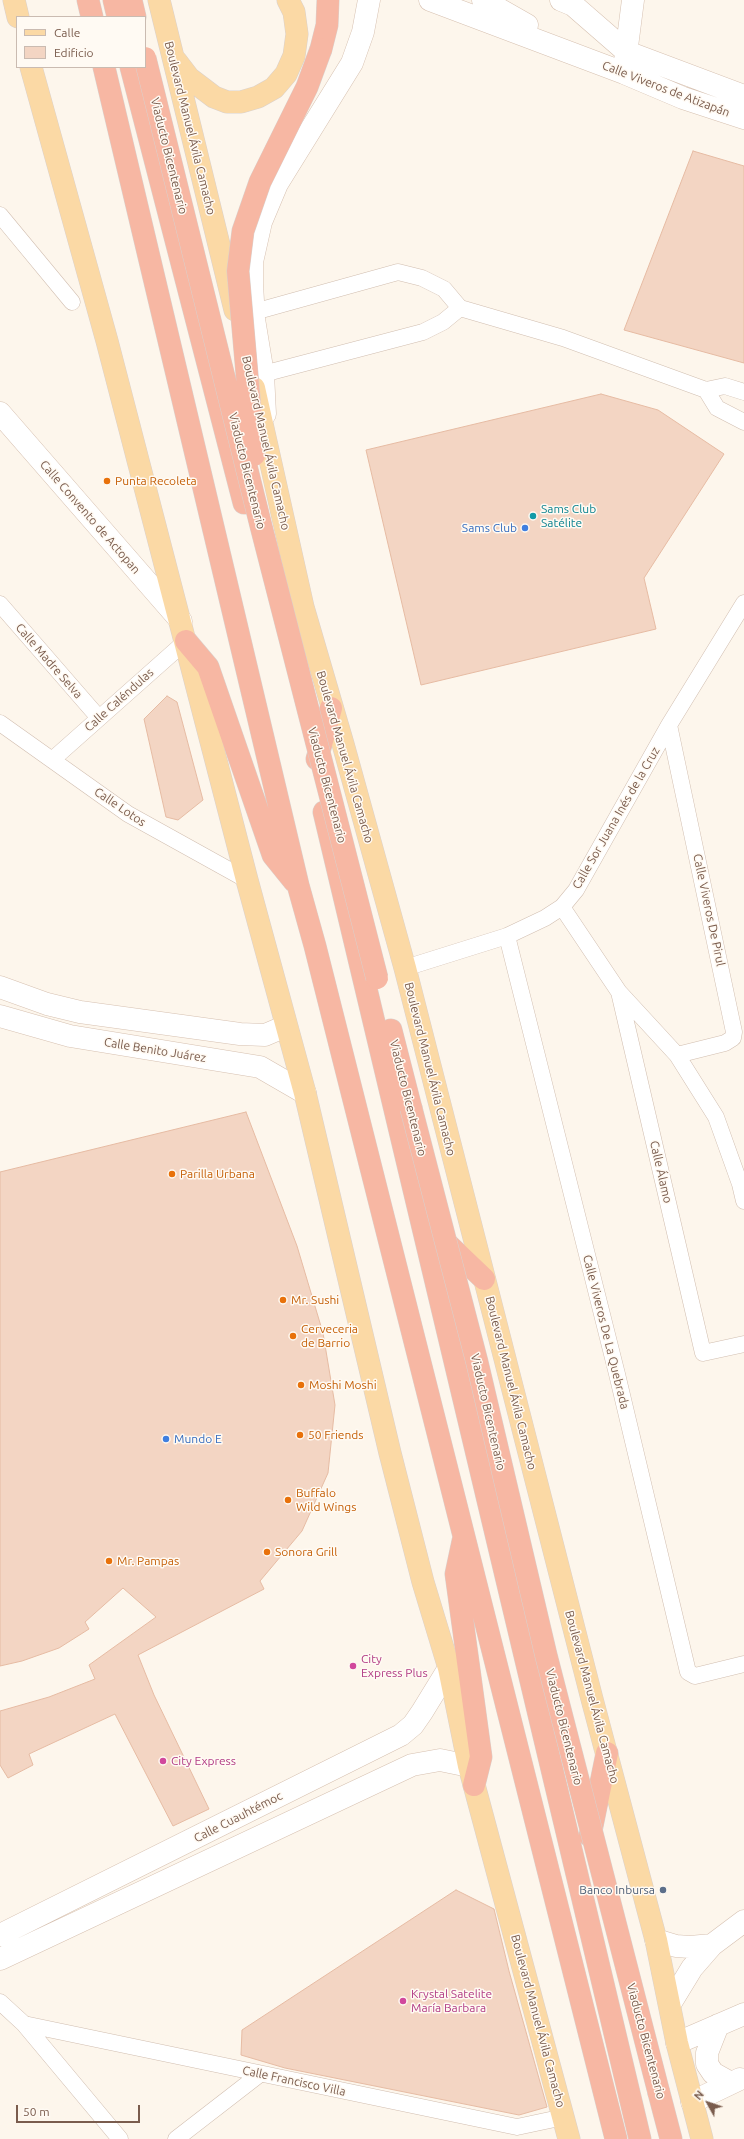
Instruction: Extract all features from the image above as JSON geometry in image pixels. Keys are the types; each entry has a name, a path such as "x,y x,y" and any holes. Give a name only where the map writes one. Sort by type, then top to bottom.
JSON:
{"highway":[{"path":"88,0 92,16"},
{"path":"114,0 118,16"},
{"path":"131,0 135,16"},
{"path":"260,526 238,271 244,231 250,207 260,182 307,87 321,49 327,25 328,0"},
{"name":"Viaducto Bicentenario","path":"146,62 260,526 476,1362 548,1663 671,2139"},
{"path":"104,68 298,885 319,962 616,2139"},
{"path":"131,68 314,772 640,2139"},
{"path":"183,631 208,667 273,855 298,885"},
{"path":"314,772 331,708"},
{"path":"420,1219 484,1280"},
{"path":"464,1538 456,1574 481,1757 472,1775"},
{"path":"580,1888 606,1753"}],"main road":[{"name":"Boulevard Manuel Ávila Camacho","path":"159,0 266,435 303,607 331,708 343,744 405,968 606,1753 656,1940 677,2043 702,2139"},
{"path":"172,56 189,78 214,97 227,102 241,102 258,97 274,88 286,74 294,56 297,34 294,12 288,0"},
{"name":"Boulevard Manuel Ávila Camacho","path":"31,68 107,341 247,880 305,1093 390,1453 423,1582 449,1668 472,1775 569,2139"}],"street":[{"path":"266,435 263,374 254,312 252,262 261,222 277,184 352,62 363,32 369,0"},
{"name":"Calle Viveros de Atizapán","path":"430,0 588,60 625,62 744,96"},
{"name":"Calle Viveros de Atizapán","path":"483,0 588,60"},
{"path":"625,62 633,0"},
{"name":"Calle Viveros de Atizapán","path":"575,2 625,62 683,98 744,118"},
{"path":"0,215 72,302"},
{"path":"254,312 398,272 422,278 444,289 460,308 563,338 706,390 725,386 744,392"},
{"path":"263,374 423,332 443,322 460,308"},
{"path":"706,390 718,408 744,422"},
{"name":"Calle Convento de Actopan","path":"0,413 183,631"},
{"name":"Calle Madre Selva","path":"0,604 99,718"},
{"path":"742,607 744,626"},
{"name":"Calle Sor Juana Inés de la Cruz","path":"405,968 507,936 545,918 562,907 576,890 669,725 742,607"},
{"name":"Calle Caléndulas","path":"52,760 99,718 183,631"},
{"name":"Calle Lotos","path":"0,722 128,814 247,880"},
{"name":"Calle Viveros De Pirul","path":"669,725 734,1032 733,1038 725,1043 677,1055"},
{"path":"562,907 619,992 677,1055 716,1117 740,1184 744,1201"},
{"name":"Calle Viveros De La Quebrada","path":"507,936 617,1374 688,1672 695,1676 744,1664"},
{"path":"0,987 47,1004 80,1012 240,1034 265,1035 286,1026"},
{"name":"Calle Álamo","path":"619,992 703,1352 744,1344"},
{"path":"70,1036 80,1012"},
{"name":"Calle Benito Juárez","path":"0,1016 70,1036 260,1066 305,1093"},
{"name":"Calle Cuauhtémoc","path":"0,1936 401,1735 413,1725 449,1668"},
{"path":"0,1959 412,1765 440,1760 472,1775"},
{"path":"127,1872 137,1894"},
{"path":"670,2004 684,1978 712,1945 744,1921"},
{"path":"656,1940 676,1946 690,1947 712,1945"},
{"path":"0,2002 24,2024 120,2139"},
{"path":"677,2043 744,2014"},
{"name":"Calle Francisco Villa","path":"24,2024 260,2074 516,2133 564,2117"},
{"path":"718,2025 707,2053 707,2064 713,2073 738,2080"},
{"path":"176,2139 260,2074"},
{"path":"692,2102 738,2080"}],"building":[{"path":"693,151 744,166 744,363 624,330"},
{"name":"Sams Club Satélite","path":"601,394 658,410 724,454 644,578 656,629 421,685 366,450"},
{"path":"167,696 177,702 203,800 178,820 166,817 144,719"},
{"name":"Mundo E","path":"246,1112 297,1246 323,1333 335,1405 328,1473 302,1531 260,1581 264,1589 138,1655 154,1695 209,1809 173,1826 115,1714 29,1754 33,1765 8,1778 0,1765 0,1711 49,1697 95,1679 89,1665 156,1617 123,1588 85,1622 89,1629 59,1648 22,1661 0,1666 0,1172"},
{"name":"Krystal Satelite María Barbara","path":"456,1890 494,1909 509,1971 547,2107 519,2115 285,2068 241,2055 242,2030"}],"place":[{"name":"Punta Recoleta","path":"107,481"},
{"name":"Sams Club Satélite","path":"533,516"},
{"name":"Sams Club","path":"525,528"},
{"name":"Parilla Urbana","path":"172,1174"},
{"name":"Mr. Sushi","path":"283,1300"},
{"name":"Cerveceria de Barrio","path":"293,1336"},
{"name":"Moshi Moshi","path":"301,1385"},
{"name":"50 Friends","path":"300,1435"},
{"name":"Mundo E","path":"166,1439"},
{"name":"Buffalo Wild Wings","path":"288,1500"},
{"name":"Sonora Grill","path":"267,1552"},
{"name":"Mr. Pampas","path":"109,1561"},
{"name":"City Express Plus","path":"353,1666"},
{"name":"City Express","path":"163,1761"},
{"name":"Banco Inbursa","path":"663,1890"},
{"name":"Krystal Satelite María Barbara","path":"403,2001"}]}
